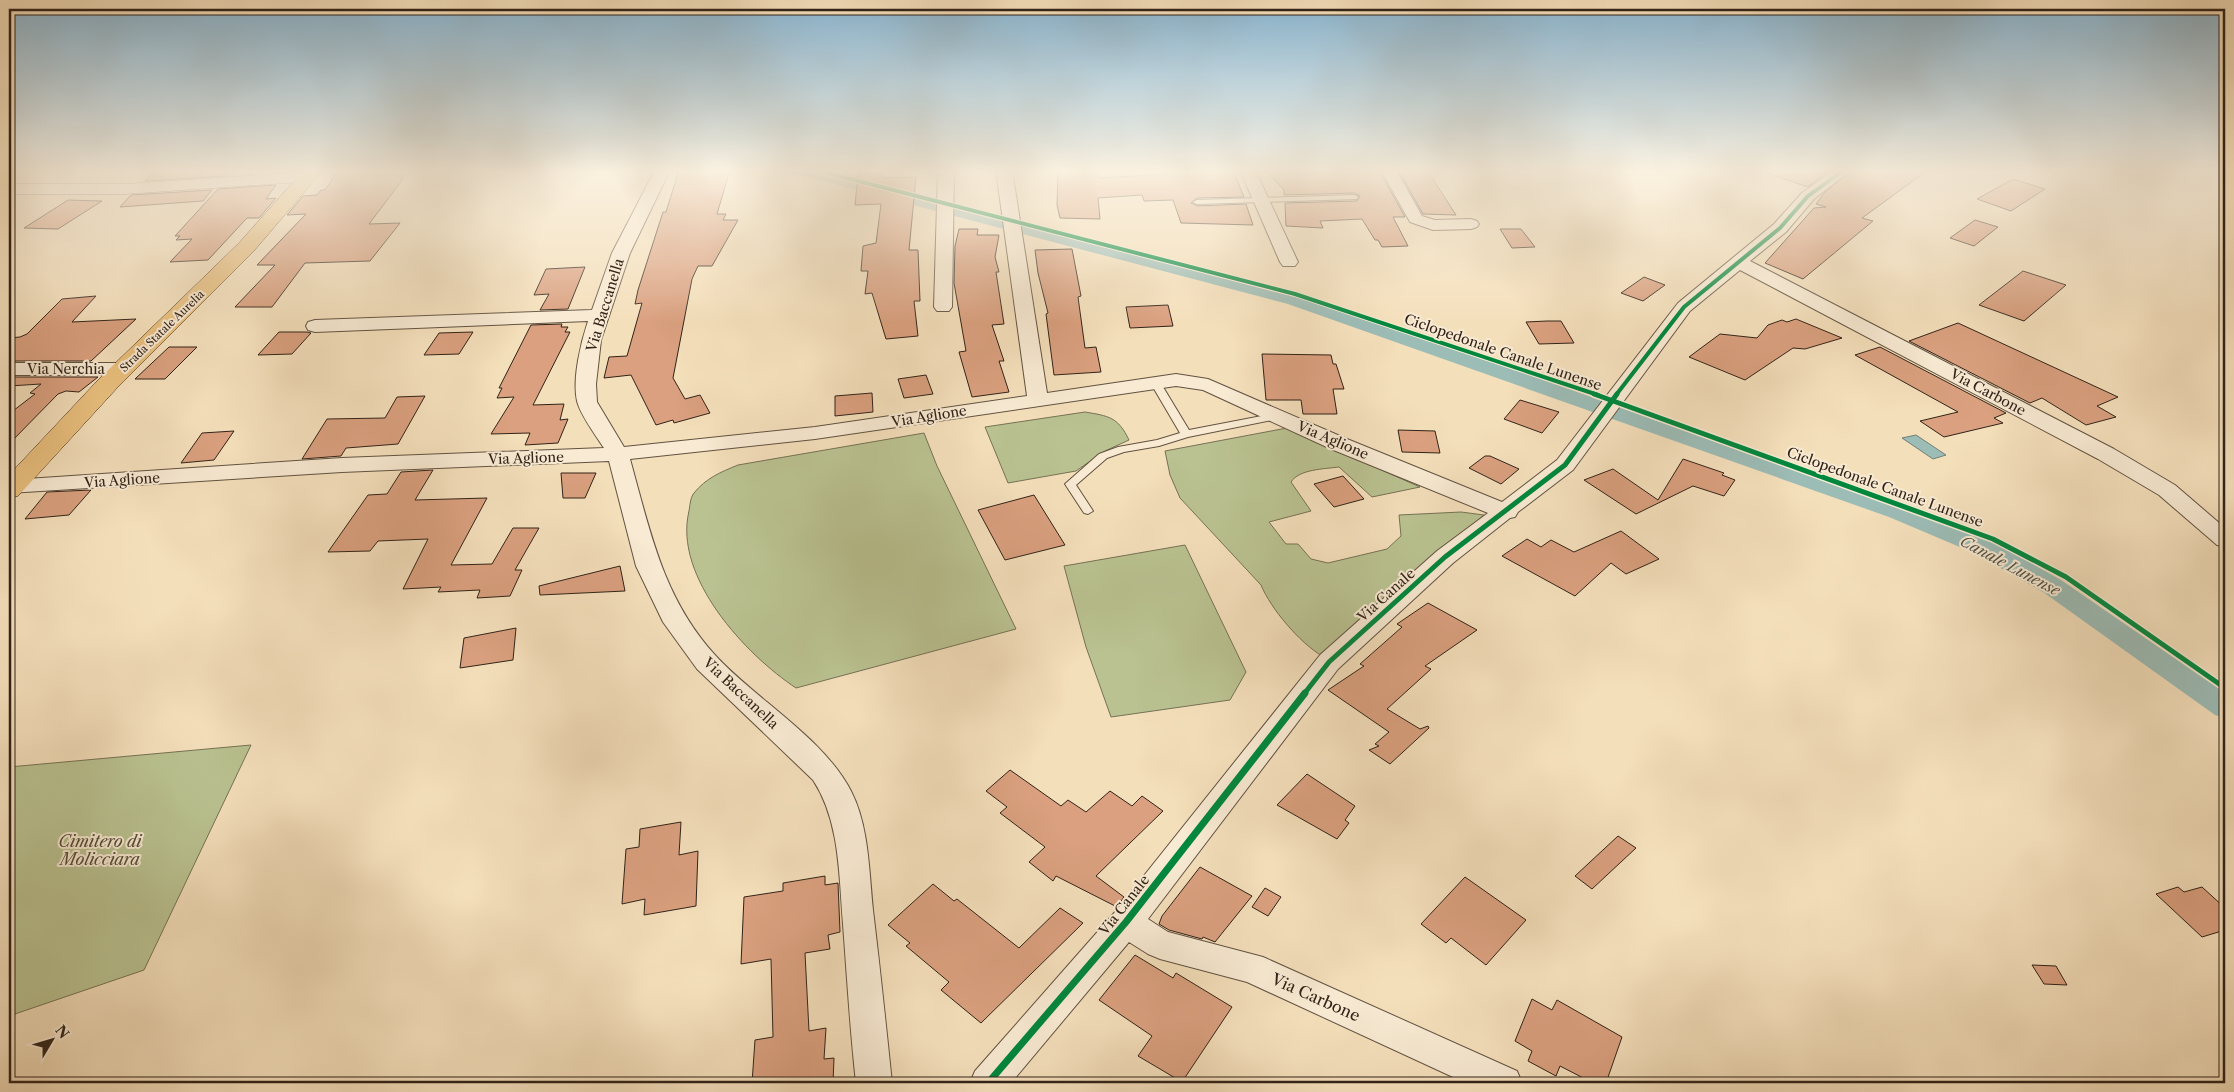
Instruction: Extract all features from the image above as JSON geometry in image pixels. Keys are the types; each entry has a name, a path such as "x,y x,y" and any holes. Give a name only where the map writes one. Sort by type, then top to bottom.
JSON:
{"main road":[{"name":"Strada Statale Aurelia","path":"10,489 122,369 223,274 273,221"}],"street":[{"name":"Via Baccanella","path":"637,221 621,253 591,340 586,384 587,402 618,454 648,566 672,616 706,662 771,721 823,772 838,794 847,820 851,848 874,1083"},
{"path":"943,307 944,221"},
{"path":"1012,221 1038,399"},
{"path":"1270,221 1289,262"},
{"path":"1422,221 1433,225 1471,224"},
{"name":"Via Canale","path":"988,1083 1126,922 1329,662 1445,557 1507,512 1565,465 1604,410 1684,307 1740,263 1786,221"},
{"name":"Via Carbone","path":"1740,263 2106,454 2168,490 2225,540"},
{"path":"315,326 601,315"},
{"name":"Via Nerchia","path":"9,369 122,369"},
{"name":"Via Aglione","path":"10,489 342,465 618,454 815,433 1176,380 1208,384 1278,416 1507,512"},
{"name":"Via Carbone","path":"1126,922 1160,944 1250,968 1305,991 1504,1083"}],"lane":[{"path":"1155,382 1186,434"},
{"path":"1088,511 1070,484 1103,456 1122,449 1159,443 1186,434 1278,416"}],"green space":[{"path":"1085,412 1107,417 1117,422 1129,440 1105,451 1076,471 1008,483 985,427"},
{"path":"1287,428 1420,487 1372,497 1339,467 1313,470 1300,474 1291,482 1311,511 1269,522 1286,544 1298,544 1311,559 1328,563 1387,549 1401,536 1399,515 1461,512 1484,515 1363,616 1322,656 1295,634 1272,604 1261,585 1180,498 1170,475 1165,451"},
{"path":"924,433 937,466 1016,629 796,688 776,674 736,635 718,612 703,587 692,562 687,536 689,511 693,495 709,479 738,465"},
{"path":"1185,545 1246,672 1230,700 1111,717 1086,647 1064,566"},
{"name":"Cimitero di Molicciara","path":"251,745 144,970 9,1016 9,767"}],"water":[{"path":"1916,435 1946,455 1933,459 1902,438"}],"building":[{"path":"35,221 71,221 58,229 24,228"},
{"path":"189,221 244,221 208,260 170,262 192,239 176,240 180,236 175,236"},
{"path":"299,221 371,221 369,224 400,223 370,261 305,263 272,307 235,307 275,265 257,265"},
{"path":"660,221 737,221 712,266 698,266 692,279 673,378 685,399 700,395 710,413 674,423 673,420 656,425 631,375 604,378 609,357 627,356 642,303 635,304"},
{"path":"879,221 912,221 909,250 918,250 920,301 914,301 918,336 886,339 872,293 865,294 868,271 861,271 863,246 876,243"},
{"path":"1180,221 1252,221 1253,225 1181,223"},
{"path":"1286,221 1321,221 1323,228 1286,226"},
{"path":"1363,221 1395,221 1408,246 1382,247 1378,240 1375,240"},
{"path":"1802,221 1873,221 1803,279 1765,263"},
{"path":"1974,221 1998,227 1974,246 1950,238"},
{"path":"959,229 978,229 977,235 999,235 995,257 999,272 996,272 1004,324 992,325 1004,361 999,361 1009,392 972,397 959,352 966,351 954,283 955,246"},
{"path":"1500,229 1521,229 1535,247 1512,248"},
{"path":"1072,249 1081,296 1078,297 1085,348 1096,347 1101,372 1054,375 1046,314 1048,313 1038,273 1035,250"},
{"path":"585,267 568,309 540,310 549,294 534,295 546,269"},
{"path":"2023,271 2066,285 2024,321 1979,305"},
{"path":"1644,277 1665,285 1643,301 1621,293"},
{"path":"96,296 72,322 136,319 91,361 9,361 9,338 27,334 62,299"},
{"path":"1168,305 1173,326 1130,328 1126,307"},
{"path":"1796,319 1842,338 1805,349 1793,348 1745,380 1689,357 1720,334 1757,338 1768,325 1782,320 1787,322"},
{"path":"1561,321 1574,343 1539,344 1526,322"},
{"path":"1958,323 2118,397 2097,406 2116,417 2086,425 2042,398 2030,403 1909,341"},
{"path":"562,324 561,327 568,327 565,332 570,332 533,405 564,404 560,420 568,419 558,443 525,445 530,433 491,434 514,397 497,398 502,388 499,388 531,325"},
{"path":"279,332 311,333 292,354 258,355"},
{"path":"473,332 459,354 424,355 439,333"},
{"path":"169,347 197,347 165,379 135,379"},
{"path":"1880,347 2006,413 1994,418 2003,423 1944,437 1920,421 1958,412 1855,355"},
{"path":"1262,354 1331,355 1344,389 1333,389 1337,414 1303,414 1301,400 1266,400"},
{"path":"926,375 933,394 904,398 898,379"},
{"path":"9,377 98,377 79,392 66,391 58,394 9,444 9,414 35,394 30,393 41,384 9,386"},
{"path":"872,393 873,412 835,416 835,396"},
{"path":"425,396 398,444 346,448 341,456 302,459 327,419 385,418 397,397"},
{"path":"1520,400 1559,412 1542,433 1504,419"},
{"path":"1398,430 1435,431 1440,453 1402,452"},
{"path":"234,431 214,460 181,463 202,433"},
{"path":"1485,456 1490,456 1519,469 1501,484 1469,468"},
{"path":"1683,459 1724,473 1722,475 1735,480 1724,496 1693,486 1636,514 1584,480 1613,469 1658,500"},
{"path":"433,470 415,500 487,498 451,565 492,564 513,528 539,528 515,570 522,570 510,596 477,598 480,590 438,592 441,587 403,589 428,539 378,541 370,551 328,552 368,495 387,494 401,472"},
{"path":"561,473 596,473 585,498 563,498"},
{"path":"1343,476 1364,499 1334,507 1314,484"},
{"path":"91,490 69,515 25,519 47,492"},
{"path":"1034,495 1065,545 1005,560 978,510"},
{"path":"1621,531 1659,559 1626,574 1611,563 1575,596 1502,556 1527,539 1541,547 1551,540 1574,552"},
{"path":"620,566 625,591 540,595 539,586"},
{"path":"1428,603 1477,630 1425,666 1431,669 1387,709 1420,729 1428,726 1429,728 1390,764 1369,750 1379,746 1375,744 1389,732 1328,690 1364,666 1360,664 1402,627 1397,624"},
{"path":"516,628 513,660 460,668 464,638"},
{"path":"1010,770 1061,806 1068,800 1086,812 1110,791 1132,806 1142,796 1163,811 1096,876 1124,897 1117,907 1056,876 1053,881 1029,862 1045,847 1000,813 1007,807 986,791"},
{"path":"1307,774 1355,806 1345,820 1349,823 1337,839 1277,805"},
{"path":"681,822 679,855 698,851 696,906 644,915 645,899 622,904 626,849 639,847 640,829"},
{"path":"1618,836 1636,848 1592,889 1575,876"},
{"path":"1200,867 1252,896 1215,942 1203,937 1202,939 1169,930 1159,924 1162,916"},
{"path":"825,876 825,885 838,883 840,932 828,935 830,949 805,953 809,1031 826,1028 824,1059 834,1058 833,1083 778,1083 778,1078 752,1083 755,1040 773,1037 771,959 741,964 744,897 783,891 783,883"},
{"path":"1465,877 1526,920 1486,965 1451,938 1446,943 1421,924"},
{"path":"933,884 954,901 957,899 1019,948 1060,908 1083,923 981,1023 941,990 949,982 906,946 910,943 888,925"},
{"path":"2178,887 2184,892 2202,887 2225,908 2225,930 2202,937 2156,894"},
{"path":"1265,888 1281,897 1268,916 1252,907"},
{"path":"1135,955 1173,978 1176,973 1232,1007 1182,1082 1138,1056 1152,1036 1099,1000"},
{"path":"2032,965 2056,966 2067,985 2044,984"},
{"path":"1532,999 1552,1010 1557,1000 1622,1037 1606,1083 1593,1083 1560,1066 1556,1076 1528,1061 1532,1051 1515,1041"}],"waterway":[{"name":"Canale Lunense","path":"993,221 1295,300 1898,512 1983,547 2052,586 2225,707"}],"cycle path":[{"name":"Ciclopedonale Canale Lunense","path":"1013,221 1295,294 1612,400 1948,521 1993,539 2066,577 2225,688"},
{"path":"988,1083 1126,922 1329,662 1445,557 1565,465 1599,417 1684,307 1786,221"}]}
